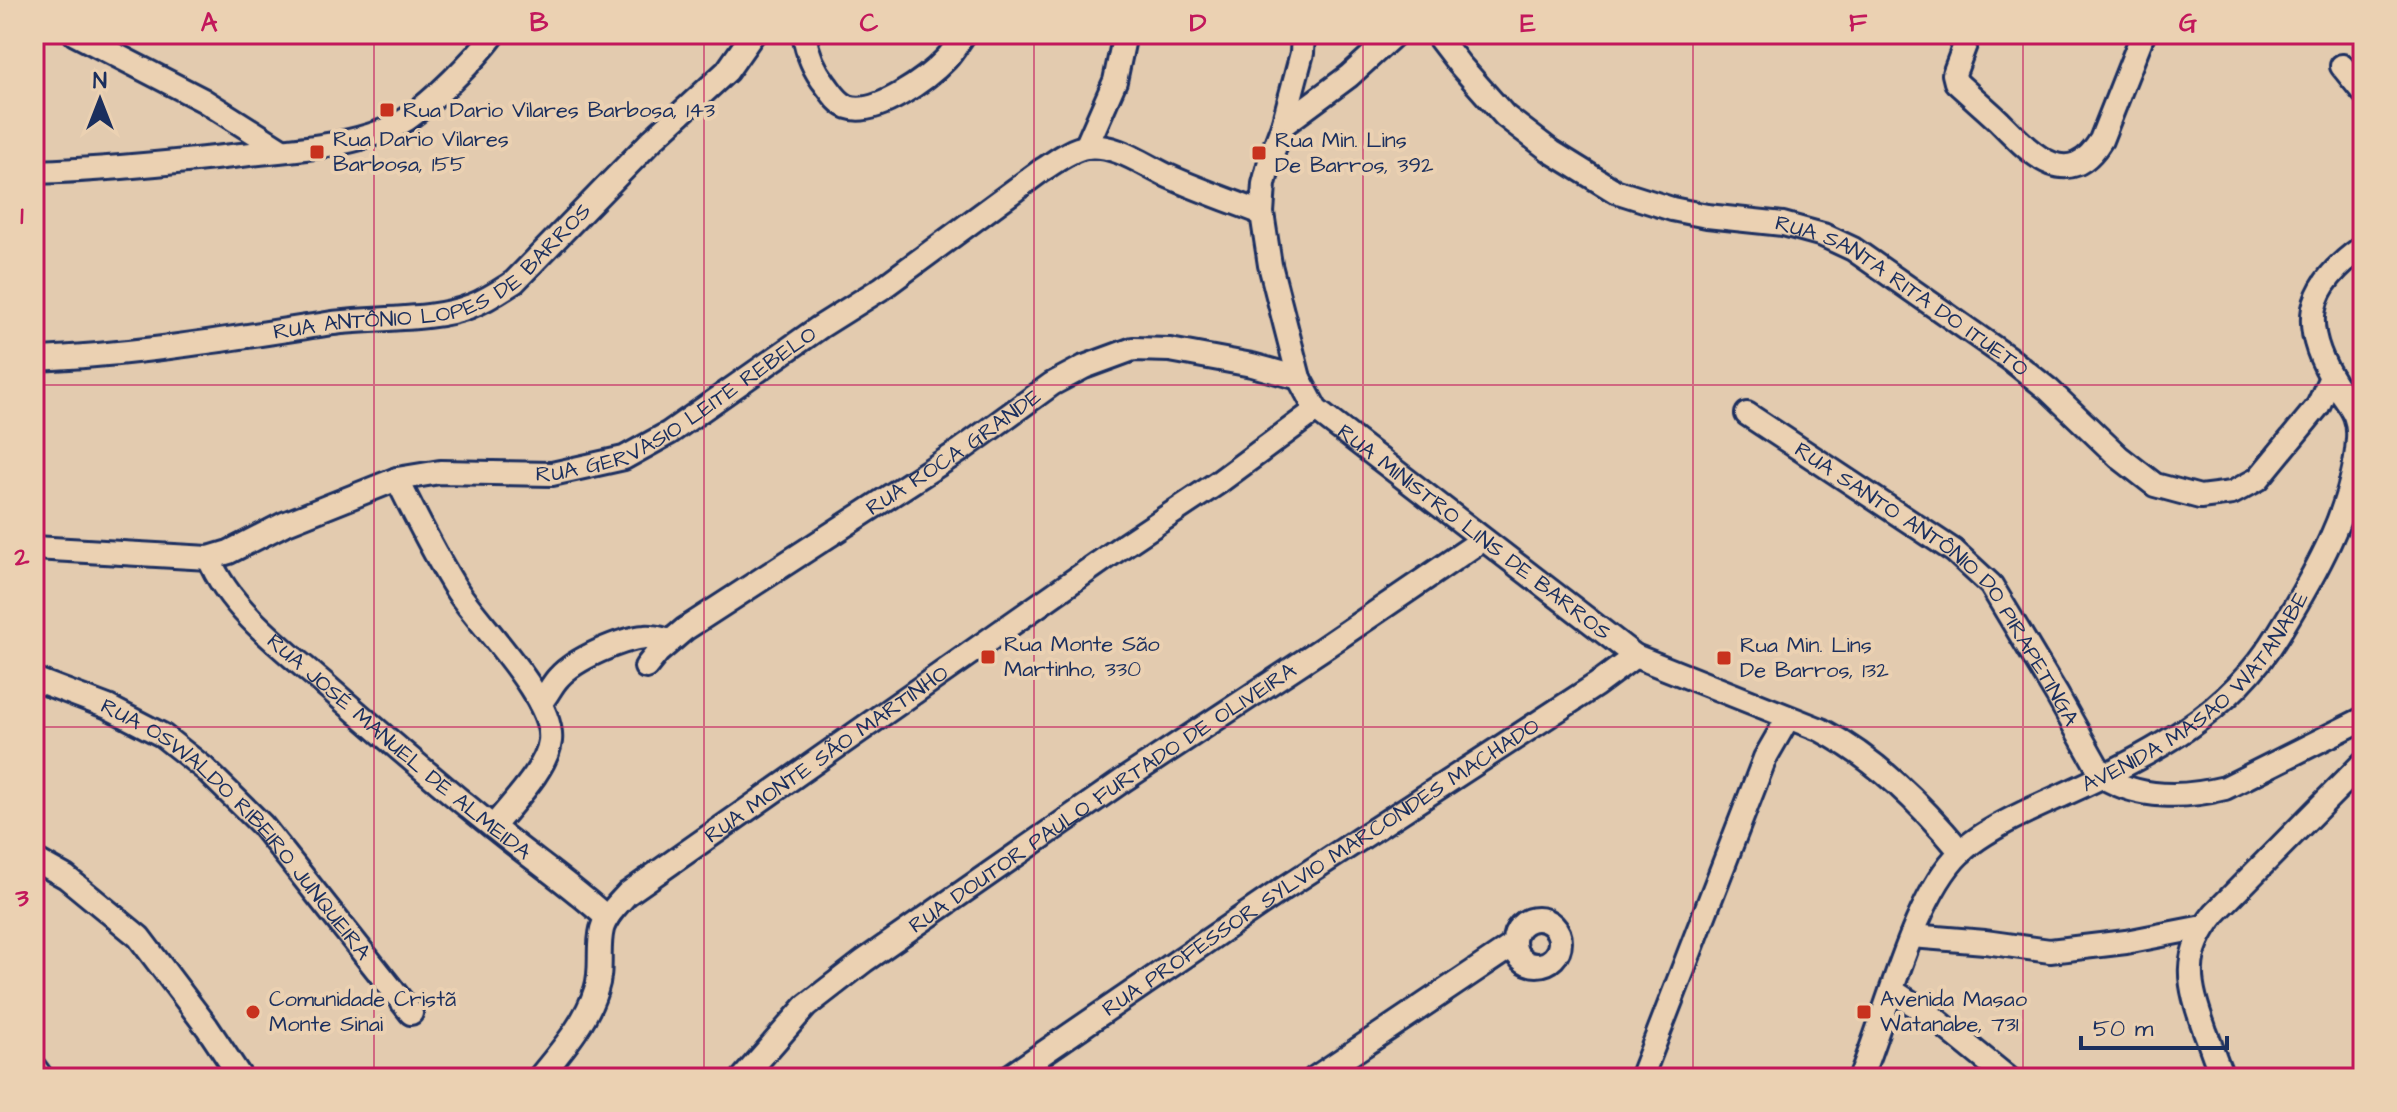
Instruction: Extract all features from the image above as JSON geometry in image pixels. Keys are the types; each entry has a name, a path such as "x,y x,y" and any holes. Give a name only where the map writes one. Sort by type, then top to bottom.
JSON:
{"street":[{"path":"75,34 203,100 282,150"},
{"path":"34,172 80,171 344,141 406,119 441,89 494,34"},
{"name":"RUA ANTÔNIO LOPES DE BARROS","path":"34,359 167,348 349,320 419,316 468,308 514,282 638,154 727,71 753,34"},
{"path":"804,34 819,77 836,99 858,109 905,91 948,57 964,34"},
{"path":"1125,34 1115,81 1086,147 1127,156 1168,176 1262,213"},
{"name":"RUA MINISTRO LINS DE BARROS","path":"1303,34 1302,53 1264,184 1262,213 1270,265 1299,378 1316,410 1635,656 1821,730 1850,746 1928,813 1961,852"},
{"path":"1283,125 1349,76 1395,34"},
{"name":"RUA SANTA RITA DO ITUETO","path":"1436,34 1505,116 1583,173 1615,191 1658,206 1707,216 1783,224 1823,235 1853,249 2010,359 2049,390 2119,457 2155,485 2200,497 2232,493 2258,479 2318,406 2331,377"},
{"path":"1969,34 1954,74 1956,82 2030,152 2057,166 2078,164 2091,155 2101,140 2143,34"},
{"path":"2342,66 2363,92"},
{"name":"RUA GERVÁSIO LEITE REBELO","path":"34,548 209,558 397,479 440,472 552,474 624,458 669,433 820,327 882,288 1042,170 1086,147"},
{"name":"AVENIDA MASAO WATANABE","path":"1860,1078 1912,936 1940,877 1961,852 2030,810 2103,777 2211,713 2272,644 2294,608 2339,518 2355,467 2359,422 2321,361 2312,331 2313,312 2318,295 2328,279 2363,247"},
{"name":"RUA ROCA GRANDE","path":"646,667 670,641 961,450 1052,384 1084,367 1133,349 1170,350 1252,365 1299,378"},
{"name":"RUA MONTE SÃO MARTINHO","path":"607,918 640,884 1085,572 1219,482 1316,410"},
{"name":"RUA SANTO ANTÔNIO DO PIRAPETINGA","path":"1747,414 1954,551 1991,585 2103,777"},
{"path":"397,479 457,590 540,703 549,722 547,758 493,827"},
{"name":"RUA DOUTOR PAULO FURTADO DE OLIVEIRA","path":"743,1078 806,1006 864,961 1125,779 1482,540"},
{"name":"RUA JOSÉ MANUEL DE ALMEIDA","path":"209,558 224,589 282,646 493,827 571,885 607,918"},
{"path":"540,703 557,679 590,655 647,636 670,641"},
{"name":"RUA PROFESSOR SYLVIO MARCONDES MACHADO","path":"1007,1078 1280,891 1596,685 1635,656"},
{"name":"RUA OSWALDO RIBEIRO JUNQUEIRA","path":"34,679 108,707 162,735 205,769 262,825 411,1013"},
{"path":"1641,1078 1765,758 1788,718"},
{"path":"2103,777 2130,789 2154,793 2178,796 2203,793 2225,788 2363,719"},
{"path":"2223,1078 2196,1006 2191,983 2190,961 2203,927 2363,763"},
{"path":"34,859 66,877 139,937 241,1078"},
{"path":"539,1078 578,1027 596,992 602,930 607,918"},
{"path":"1912,936 2050,951 2126,942 2203,927"},
{"path":"1315,1078 1513,945"},
{"path":"1893,991 1933,1017 2008,1078"},
{"path":"34,1067 42,1078"}],"place":[{"name":"Rua Dario Vilares Barbosa, 143","path":"387,110"},
{"name":"Rua Dario Vilares Barbosa, 155","path":"317,152"},
{"name":"Rua Min. Lins De Barros, 392","path":"1259,153"},
{"name":"Rua Monte São Martinho, 330","path":"988,657"},
{"name":"Rua Min. Lins De Barros, 132","path":"1724,658"},
{"name":"Comunidade Cristã Monte Sinai","path":"253,1012"},
{"name":"Avenida Masao Watanabe, 731","path":"1864,1012"}]}
